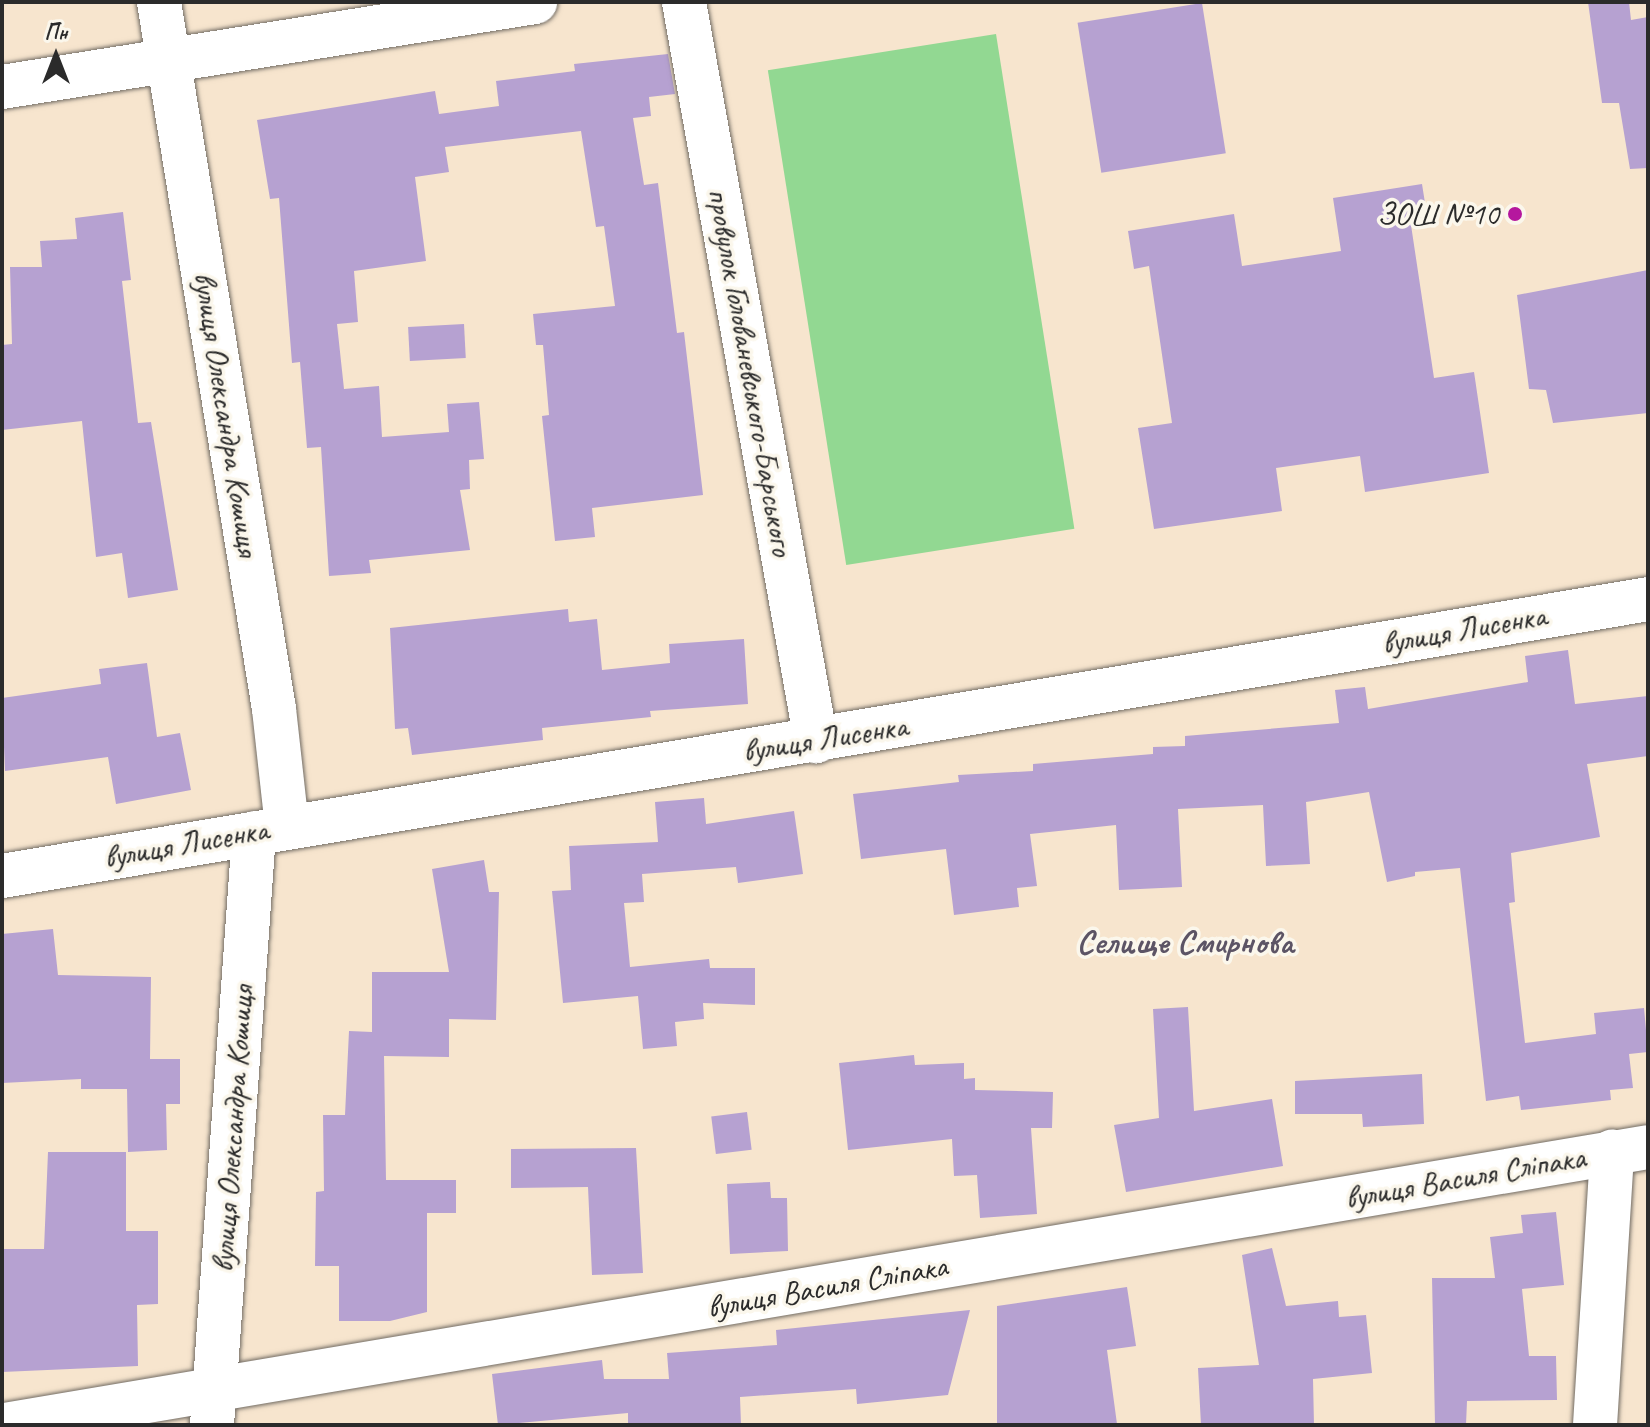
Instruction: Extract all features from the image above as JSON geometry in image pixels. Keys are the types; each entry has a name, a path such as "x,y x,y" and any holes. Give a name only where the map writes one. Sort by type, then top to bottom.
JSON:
{"street":[{"name":"вулиця Олександра Кошиця","path":"159,2 272,694 270,830 212,1409"},
{"path":"2,87 535,2"},
{"name":"провулок Голованевського-Барського","path":"684,2 816,741"},
{"name":"вулиця Лисенка","path":"2,876 1648,599"},
{"path":"1595,1425 1630,1150"},
{"name":"вулиця Василя Сліпака","path":"5,1425 212,1409 1630,1150"}],"green space":[{"path":"996,34 1074,529 846,565 768,70"}],"building":[{"path":"1588,2 1629,2 1631,20 1648,17 1648,168 1630,169 1619,103 1602,103"},
{"path":"1202,3 1226,153 1101,173 1078,23"},
{"path":"668,54 675,94 649,97 651,116 633,118 644,185 658,183 677,333 684,332 703,495 592,508 595,537 555,541 542,416 549,415 543,345 536,345 533,314 615,306 604,226 596,227 581,131 445,147 449,172 415,177 426,261 354,271 358,322 337,324 344,389 379,386 382,437 449,432 447,404 479,402 484,459 469,460 470,489 460,490 470,550 369,560 371,573 329,576 321,447 307,448 300,362 292,363 279,198 270,199 257,120 435,91 439,114 499,106 496,81 575,71 574,64"},
{"path":"1422,184 1428,222 1411,225 1434,378 1474,372 1489,473 1365,492 1360,456 1276,468 1282,511 1154,529 1138,428 1172,423 1149,266 1134,269 1128,231 1234,214 1242,266 1341,251 1333,198"},
{"path":"123,212 131,280 122,281 138,423 151,422 178,590 128,598 122,553 96,557 82,421 2,430 2,345 12,344 10,267 42,267 40,241 77,239 75,218"},
{"name":"ЗОШ №10","path":"1648,270 1648,413 1553,423 1546,390 1529,389 1517,295"},
{"path":"464,324 466,358 410,361 408,327"},
{"path":"568,609 569,622 597,619 602,670 670,663 669,644 744,639 748,704 650,711 651,717 542,728 543,740 412,755 408,728 395,729 390,628"},
{"path":"1568,650 1575,704 1648,696 1648,756 1587,764 1600,837 1511,853 1515,902 1509,903 1525,1043 1596,1034 1594,1013 1644,1008 1648,1052 1629,1054 1633,1088 1610,1090 1611,1100 1521,1110 1519,1096 1486,1101 1460,868 1415,872 1415,876 1387,882 1369,792 1306,802 1310,864 1266,866 1263,805 1178,809 1182,887 1119,890 1116,825 1030,834 1037,886 1017,888 1019,907 954,915 946,849 861,859 853,794 959,782 958,775 1033,771 1033,764 1153,754 1153,747 1185,746 1185,736 1339,723 1335,690 1365,687 1368,709 1528,682 1525,656"},
{"path":"147,663 157,737 180,733 191,790 116,804 108,757 5,771 2,698 101,684 99,669"},
{"path":"704,798 706,824 794,811 803,874 738,883 736,867 642,874 644,902 624,903 630,967 709,959 710,968 755,968 755,1005 703,1003 704,1019 675,1022 677,1046 643,1049 638,996 563,1003 552,891 571,890 569,846 658,842 655,802"},
{"path":"484,860 489,892 499,892 496,1020 449,1019 449,1057 384,1056 386,1180 456,1180 456,1213 427,1213 427,1312 390,1321 339,1321 339,1266 315,1266 316,1192 324,1191 323,1115 345,1115 349,1031 372,1032 372,972 449,972 432,869"},
{"path":"53,929 58,975 151,977 150,1059 180,1059 180,1104 166,1104 167,1150 128,1152 127,1089 81,1089 81,1079 2,1083 2,934"},
{"path":"1188,1007 1194,1111 1272,1099 1283,1166 1126,1192 1114,1125 1159,1118 1153,1009"},
{"path":"914,1055 915,1065 964,1063 964,1079 975,1078 975,1090 1053,1092 1052,1128 1031,1128 1037,1214 980,1218 977,1175 954,1176 952,1139 848,1150 839,1063"},
{"path":"1422,1074 1424,1124 1363,1127 1362,1114 1295,1114 1295,1081"},
{"path":"747,1112 752,1150 716,1154 711,1116"},
{"path":"636,1148 643,1273 592,1275 588,1187 511,1188 511,1149"},
{"path":"48,1152 126,1152 126,1231 158,1231 158,1304 137,1305 138,1366 2,1372 2,1249 44,1249"},
{"path":"770,1182 771,1198 787,1198 788,1251 730,1254 727,1184"},
{"path":"1556,1212 1564,1285 1522,1289 1529,1356 1556,1356 1557,1400 1467,1401 1466,1425 1435,1425 1432,1278 1495,1278 1490,1237 1523,1233 1521,1215"},
{"path":"1272,1248 1286,1306 1338,1301 1339,1317 1366,1315 1372,1373 1313,1379 1314,1425 1201,1425 1198,1368 1259,1365 1242,1255"},
{"path":"1127,1287 1136,1346 1107,1350 1117,1424 997,1425 997,1306"},
{"path":"970,1310 948,1395 857,1404 856,1389 740,1397 741,1425 628,1425 628,1413 498,1425 492,1374 602,1360 604,1379 669,1379 667,1353 777,1345 776,1330"}],"place":[{"name":"ЗОШ №10","path":"1515,214"}],"district":[{"name":"Селище Смирнова","path":"1185,942"}]}
